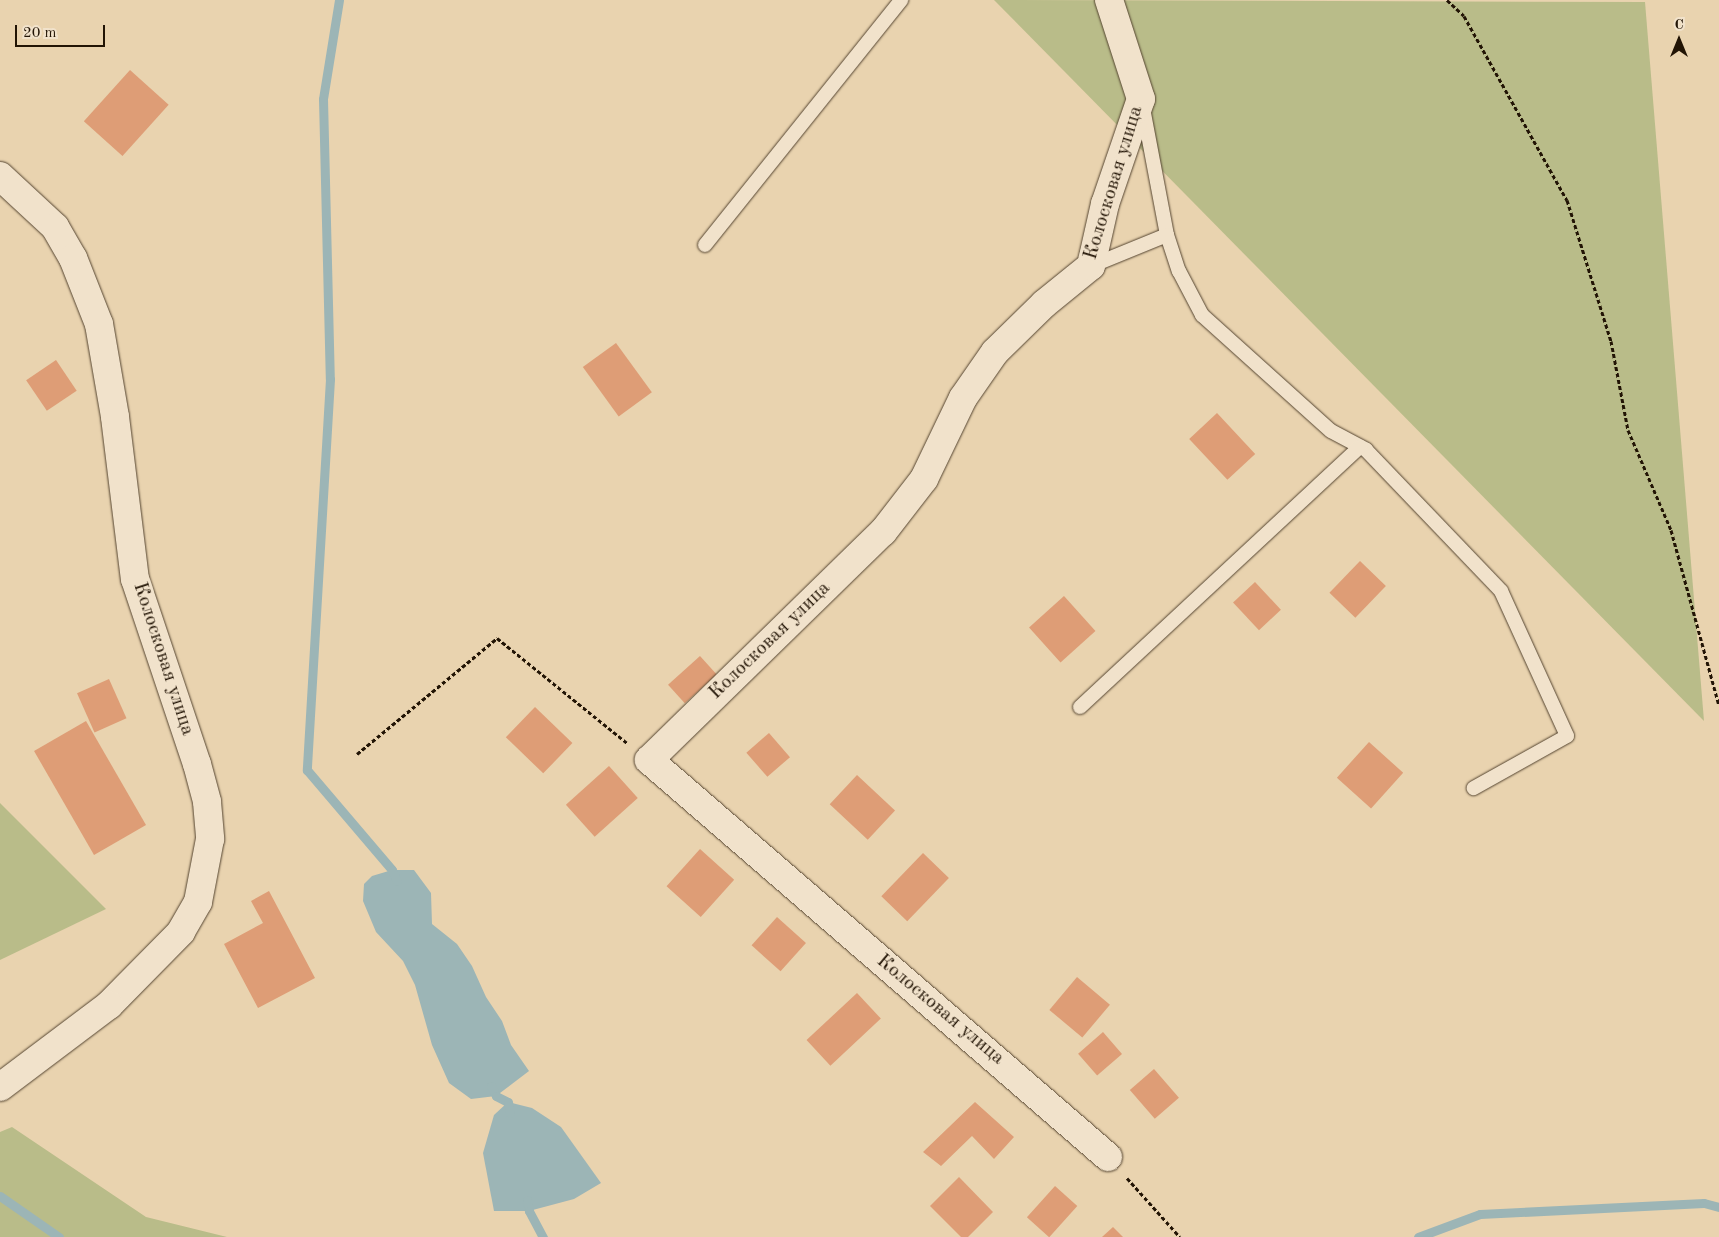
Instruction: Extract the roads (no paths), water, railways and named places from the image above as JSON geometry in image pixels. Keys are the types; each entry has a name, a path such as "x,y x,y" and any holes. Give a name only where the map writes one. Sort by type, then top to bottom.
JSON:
{"street":[{"name":"Колосковая улица","path":"1108,1157 648,760 883,532 924,479 962,398 995,352 1044,304 1091,266 1105,204 1141,99 1109,0"},
{"name":"Колосковая улица","path":"0,176 55,227 72,258 99,324 115,417 136,579 200,774 208,802 210,838 198,902 182,932 109,1005 0,1087"}],"lane":[{"path":"705,245 901,0"},
{"path":"1141,99 1167,235 1179,270 1202,315 1331,431 1360,447 1453,538 1501,591 1567,736 1474,788"},
{"path":"1091,266 1167,235"},
{"path":"1080,707 1360,447"}],"water":[{"path":"392,870 414,870 431,893 432,924 457,944 472,966 486,997 502,1021 511,1045 529,1071 496,1096 471,1099 449,1083 432,1045 415,985 403,961 376,932 363,901 364,884 372,876"},
{"path":"508,1102 532,1108 561,1127 601,1183 574,1199 529,1211 494,1211 483,1153 494,1115"}],"waterway":[{"path":"339,0 323,99 330,379 307,770 392,870 397,881"},
{"path":"491,1086 496,1096 508,1102 510,1113"},
{"path":"0,1196 59,1237"},
{"path":"527,1200 529,1211 543,1237"},
{"path":"1418,1237 1480,1214 1704,1203 1719,1207"}]}
